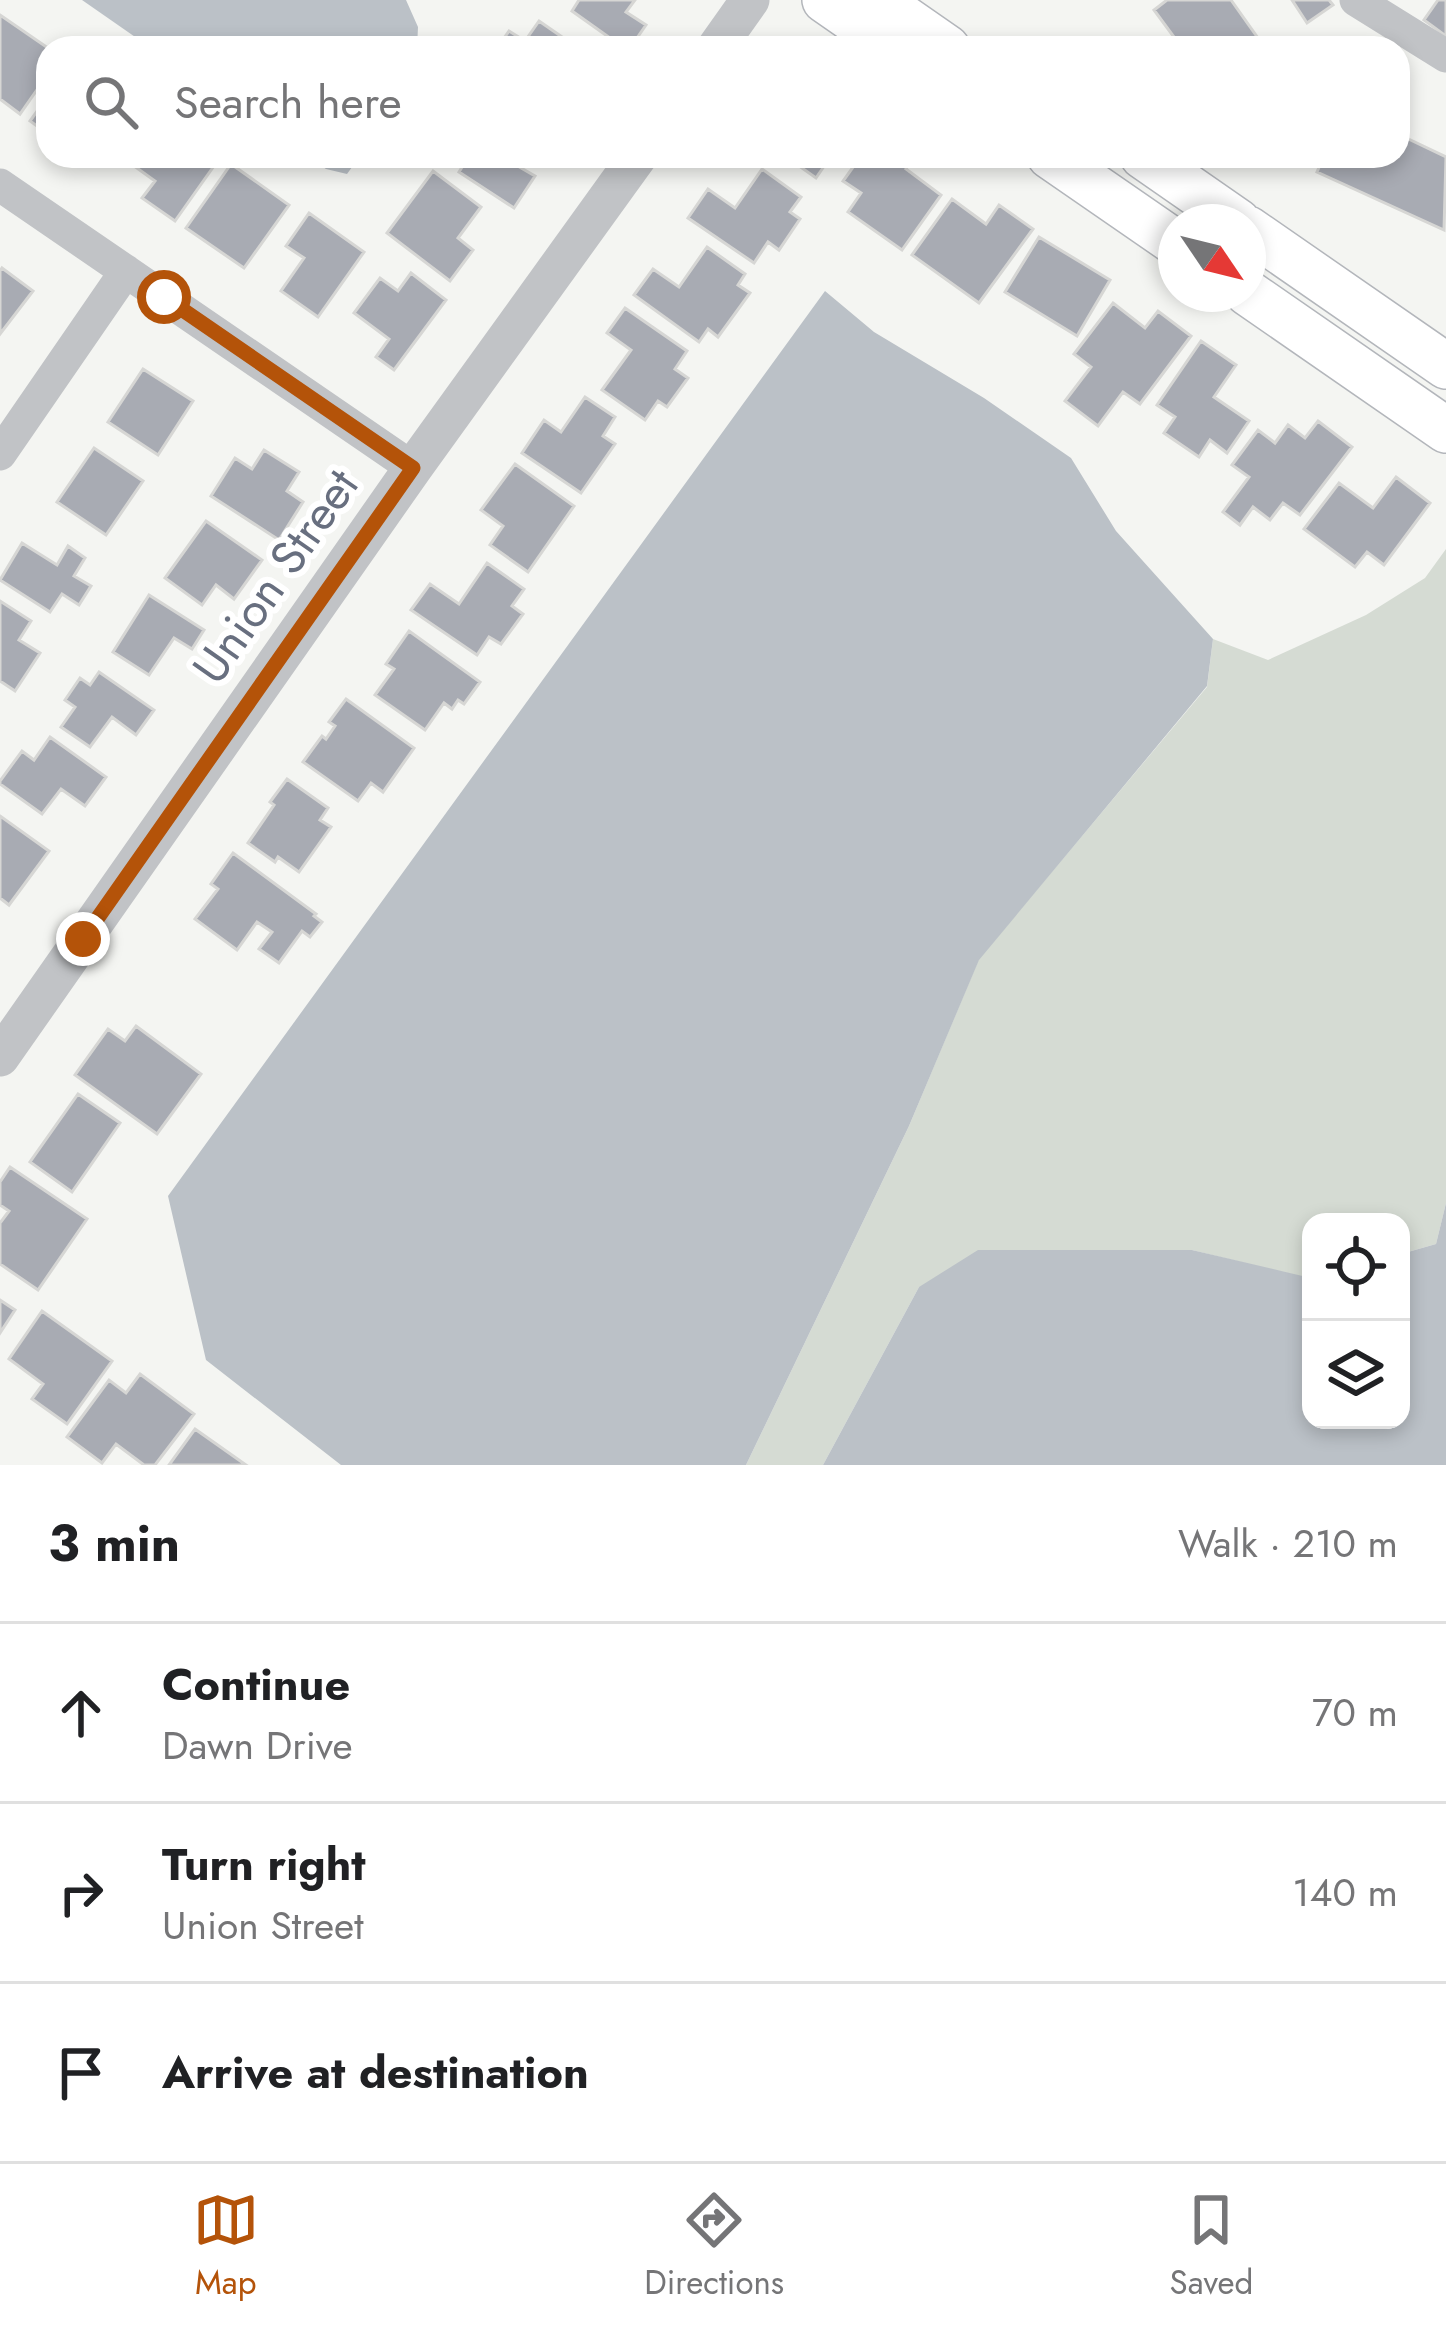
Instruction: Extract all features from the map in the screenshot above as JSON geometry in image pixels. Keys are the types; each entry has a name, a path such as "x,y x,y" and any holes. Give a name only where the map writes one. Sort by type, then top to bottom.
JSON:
{"main road":[{"path":"825,0 878,36"},
{"path":"878,0 930,36"},
{"path":"917,0 970,36"},
{"path":"1067,168 1158,231"},
{"path":"1137,168 1209,204"},
{"path":"1160,168 1213,204"},
{"path":"1266,241 1446,366"},
{"path":"1266,305 1446,430"}],"street":[{"path":"724,36 750,0"},
{"path":"1356,0 1446,56"},
{"name":"Union Street","path":"0,1057 629,168"},
{"path":"0,185 413,468"},
{"path":"0,454 126,271"}],"shaded area":[{"path":"82,0 406,0 418,27 418,36 134,36"},
{"path":"825,291 874,332 984,398 1071,458 1116,531 1213,639 1207,686 979,960 909,1126 746,1465 341,1465 206,1360 168,1196"},
{"path":"1446,549 1446,1203 1436,1244 1410,1251 1410,1213 1302,1213 1302,1277 1192,1250 919,1287 823,1465 746,1465 909,1126 979,959 1207,687 1213,639 1268,660 1366,615 1425,578"},
{"path":"1446,1203 1446,1465 823,1465 919,1287 978,1250 1192,1250 1302,1276 1302,1429 1410,1429 1410,1251 1436,1244"}],"building":[{"path":"579,0 635,0 626,12 646,25 638,36 607,36 572,11"},
{"path":"1167,0 1231,0 1256,36 1173,36 1154,10"},
{"path":"1292,0 1329,0 1333,5 1307,23"},
{"path":"1438,0 1446,0 1446,36 1424,20"},
{"path":"0,15 36,40 36,91 20,114 0,99"},
{"path":"539,21 561,36 528,36"},
{"path":"1410,140 1446,157 1444,230 1317,172 1319,168 1410,168"},
{"path":"137,168 213,168 175,221 142,198 155,181"},
{"path":"228,168 237,168 289,205 244,268 186,228"},
{"path":"462,168 521,168 535,176 514,208 459,172"},
{"path":"802,168 823,168 816,178"},
{"path":"852,168 907,168 941,195 902,250 848,212 861,193 843,181"},
{"path":"762,169 801,197 790,212 800,219 779,250 768,242 754,263 688,218 708,189 735,208"},
{"path":"433,171 481,207 458,238 473,250 450,281 387,233"},
{"path":"952,199 986,224 999,205 1033,229 979,303 912,255"},
{"path":"309,213 364,252 318,317 281,291 304,258 286,246"},
{"path":"1039,237 1110,280 1077,336 1005,292"},
{"path":"707,247 745,274 738,285 750,293 718,337 708,329 699,342 634,295 653,269 679,287"},
{"path":"2,268 33,291 0,334 0,271"},
{"path":"411,273 446,300 394,370 376,357 389,339 354,313 380,278 398,291"},
{"path":"1113,303 1145,328 1158,311 1191,336 1140,404 1123,392 1098,426 1065,401 1091,367 1074,354"},
{"path":"625,308 687,351 675,369 688,378 667,407 658,401 645,420 602,390 631,350 607,333"},
{"path":"1201,341 1236,365 1214,397 1249,421 1227,453 1210,440 1199,457 1164,433 1175,417 1157,405"},
{"path":"143,369 193,401 158,455 108,422"},
{"path":"585,397 615,417 603,436 615,444 581,493 522,453 544,420 561,432"},
{"path":"1318,421 1352,447 1300,515 1283,503 1270,520 1253,507 1240,525 1223,512 1249,477 1232,465 1258,430 1275,443 1288,425 1305,438"},
{"path":"94,448 143,481 106,535 57,502"},
{"path":"264,450 299,472 287,491 303,502 279,540 211,496 235,458 252,469"},
{"path":"515,464 574,506 528,572 490,545 503,526 481,510"},
{"path":"1396,477 1430,503 1384,565 1367,552 1355,567 1304,529 1339,483 1373,508"},
{"path":"206,521 262,560 234,599 216,585 202,605 165,578"},
{"path":"22,543 57,565 68,546 85,558 74,576 91,586 79,605 62,594 50,612 0,580"},
{"path":"487,563 524,589 512,606 523,614 501,644 489,637 477,655 411,610 430,584 459,604"},
{"path":"149,595 204,630 192,649 174,638 149,675 113,652"},
{"path":"0,601 31,621 19,640 40,653 15,691 0,681"},
{"path":"409,631 480,682 464,704 458,700 452,709 444,703 425,730 375,695 394,669 386,664"},
{"path":"99,672 154,710 136,735 112,717 90,747 61,727 75,707 65,700 80,678 90,685"},
{"path":"346,699 414,748 383,792 371,783 358,801 303,762 335,726 329,722"},
{"path":"50,737 106,777 85,806 61,789 42,814 0,781 22,751 34,760"},
{"path":"287,779 328,808 320,820 331,827 299,872 248,843"},
{"path":"0,816 49,851 9,905 0,898"},
{"path":"233,853 322,922 310,937 302,931 279,963 259,949 272,932 257,922 237,950 195,919 218,889 211,884"},
{"path":"136,1026 201,1074 157,1134 75,1075 108,1029 125,1041"},
{"path":"78,1094 120,1123 72,1192 30,1162"},
{"path":"10,1167 87,1219 38,1290 0,1264 0,1223 9,1211 0,1205 0,1182"},
{"path":"0,1300 15,1310 0,1333"},
{"path":"42,1311 112,1361 67,1424 32,1399 43,1384 9,1359"},
{"path":"140,1374 194,1414 155,1465 144,1465 116,1444 102,1463 67,1437 109,1380 126,1393"},
{"path":"195,1429 246,1465 169,1465"}],"route":[{"path":"83,939 413,468 164,297"}]}
